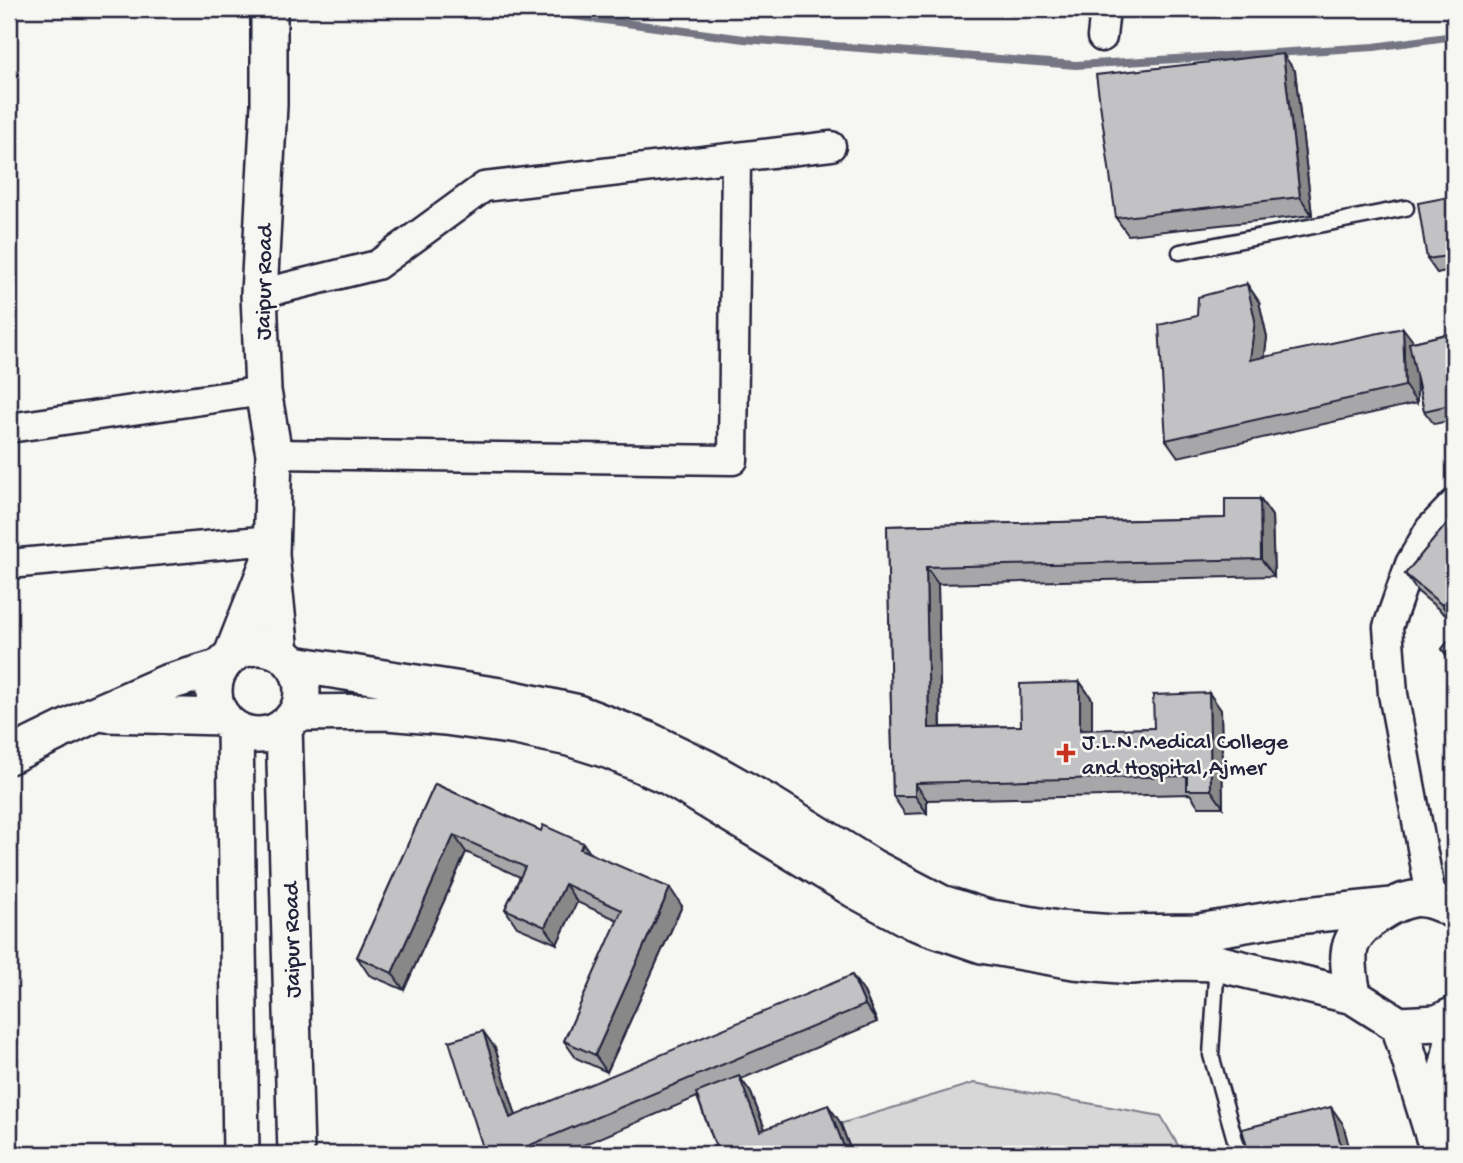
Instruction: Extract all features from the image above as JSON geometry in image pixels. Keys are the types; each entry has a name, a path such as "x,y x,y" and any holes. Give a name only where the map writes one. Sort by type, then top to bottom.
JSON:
{"street":[{"name":"Jaipur Road","path":"270,9 269,105 259,294 263,391 274,454 271,547 287,658"},
{"path":"1102,37 1105,9"},
{"path":"259,294 377,265 484,187 831,146"},
{"path":"274,454 733,460 736,157"},
{"path":"9,428 263,391"},
{"path":"9,756 95,714 166,683 226,661 247,648 265,647 287,658 575,712 646,738 770,804 872,867 941,903 985,917 1058,929 1115,933 1199,932 1287,917 1392,906 1415,898 1443,906 1393,694 1388,627 1410,564 1430,529 1454,504"},
{"name":"Jaipur Road","path":"226,661 271,547"},
{"path":"9,564 271,547"},
{"path":"287,658 301,679 302,697 290,720"},
{"path":"226,661 214,684 215,702 229,723 238,933 241,1154"},
{"path":"95,714 229,723 251,734 260,734 269,733 290,720 387,712 516,727 569,738 610,751 669,777 855,890 915,922 982,945 1074,961 1131,966 1178,962 1217,963 1353,996 1399,1025 1437,1023 1454,1015"},
{"name":"Jaipur Road","path":"290,720 290,925 296,1154"},
{"path":"1353,996 1350,965 1352,942 1371,920 1392,906"},
{"path":"238,933 290,925"},
{"path":"1399,1025 1436,1142"},
{"path":"1436,1142 1454,1037"}],"lane":[{"path":"1180,252 1406,208"},
{"path":"1217,963 1211,1055 1239,1154"}],"shaded area":[{"path":"974,1083 1161,1116 1183,1154 741,1154"}],"building":[{"path":"1283,54 1300,197 1116,218 1096,75"},
{"path":"1454,196 1454,255 1427,259 1418,203"},
{"path":"1247,284 1255,320 1250,360 1403,328 1405,386 1166,440 1159,325 1197,316 1198,297"},
{"path":"1451,333 1454,347 1454,404 1424,411 1409,343"},
{"path":"1225,499 1260,499 1261,559 926,567 929,728 1021,726 1020,684 1080,682 1080,730 1154,728 1153,695 1209,693 1211,790 1187,790 1187,776 915,783 915,796 893,796 887,526 1225,518"},
{"path":"1454,515 1454,594 1442,605 1405,574"},
{"path":"1454,634 1454,660 1442,649"},
{"path":"435,784 541,831 543,825 583,843 580,849 670,888 595,1055 564,1041 622,910 565,884 545,927 505,909 525,867 454,835 392,973 357,957"},
{"path":"852,975 865,1005 509,1154 485,1154 449,1041 483,1031 510,1118"},
{"path":"739,1076 760,1131 828,1105 844,1147 825,1154 698,1154 716,1147 696,1093"},
{"path":"1331,1107 1343,1154 1249,1154 1242,1129"}],"waterway":[{"path":"523,9 744,39 1076,65 1374,47 1454,36"}],"place":[{"name":"J.L.N.Medical College and Hospital,Ajmer","path":"1066,753"}]}
